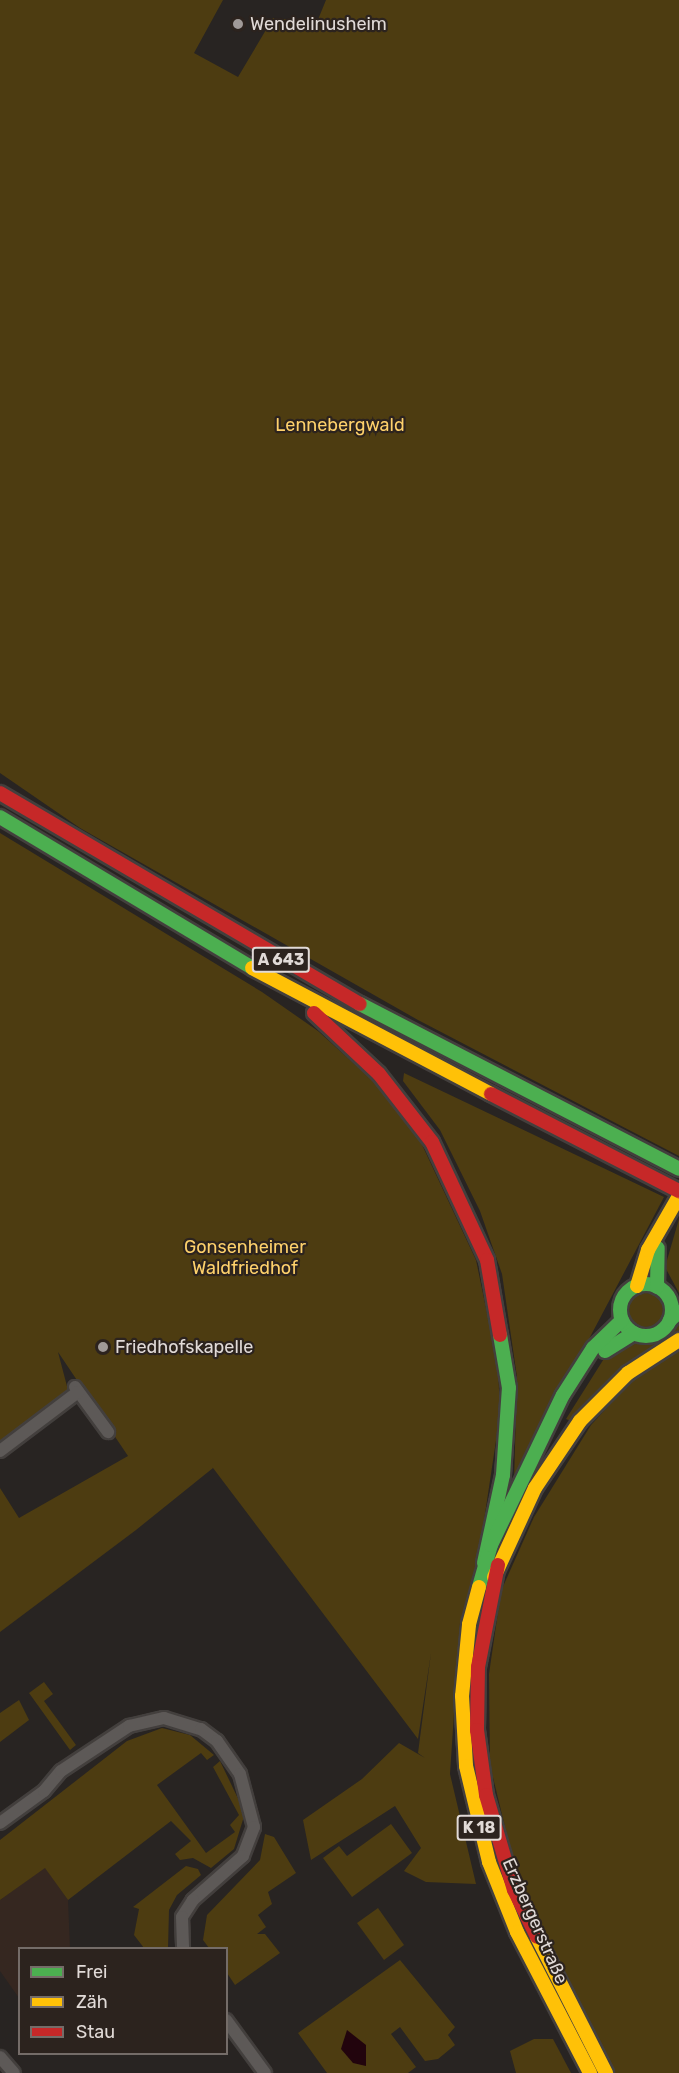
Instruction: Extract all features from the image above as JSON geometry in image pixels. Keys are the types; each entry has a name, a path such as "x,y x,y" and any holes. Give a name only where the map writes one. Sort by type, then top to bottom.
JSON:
{"main road":[{"name":"A 643","path":"0,793 414,1036 679,1169"},
{"name":"A 643","path":"0,817 292,992 679,1193"},
{"path":"292,992 407,1107 454,1180 488,1260 509,1388 503,1475 484,1563"},
{"path":"484,1563 563,1395 593,1348 622,1320 624,1296 637,1286 648,1250 679,1193"},
{"path":"622,1320 634,1333 650,1336 674,1316 671,1305 657,1287 657,1255 671,1210"},
{"path":"637,1286 657,1287"},
{"path":"495,1577 519,1502 578,1386 606,1350 634,1333"},
{"path":"495,1577 535,1488 580,1421 628,1373 679,1340"},
{"name":"Erzbergerstraße","path":"484,1563 469,1625 462,1696 472,1798 489,1862 517,1932 590,2073"},
{"name":"Erzbergerstraße","path":"495,1577 476,1697 480,1765 492,1825 526,1917 606,2073"}],"street":[{"path":"0,1451 76,1389 108,1432"},
{"path":"0,1823 44,1791 61,1771 129,1726 164,1718 201,1729 217,1741 240,1774 254,1827 243,1856 193,1900 182,1917 183,1947"},
{"path":"228,2023 265,2073"},
{"path":"0,2057 14,2073"}],"shaded area":[{"path":"45,1867 68,1900 70,1947 18,1947 18,1997 0,1971 0,1900"},
{"path":"347,2030 366,2045 366,2066 353,2063 341,2049"}],"green space":[{"name":"Lennebergwald","path":"0,0 223,0 194,53 238,77 273,18 317,22 326,0 679,0 679,1156 418,1020 80,828 0,773"},
{"name":"Gonsenheimer Waldfriedhof","path":"0,833 262,992 318,1031 371,1079 417,1134 476,1260 498,1366 500,1414 479,1554 460,1623 450,1774 476,1884 426,1882 404,1871 421,1848 395,1806 311,1860 303,1820 362,1779 399,1743 425,1758 418,1753 431,1653 418,1739 210,1464 213,1468 136,1530 0,1632 0,1488 19,1518 128,1456 58,1352 68,1390 0,1441"},
{"path":"404,1073 664,1197 514,1481 517,1377 502,1274 480,1211 440,1130 403,1081"},
{"path":"679,1219 679,1293 665,1267"},
{"path":"646,1293 658,1298 663,1310 658,1322 646,1327 634,1322 629,1310 634,1298"},
{"path":"679,1319 679,1332 571,1421 566,1419 605,1357 632,1341 660,1339"},
{"path":"679,1350 679,2073 615,2073 544,1938 514,1864 490,1765 489,1674 501,1591 534,1517 591,1425 630,1382"},
{"path":"44,1682 53,1694 44,1701 76,1745 70,1750 29,1693"},
{"path":"19,1700 29,1720 0,1742 0,1713"},
{"path":"162,1728 190,1735 214,1755 207,1760 201,1753 157,1785 206,1853 235,1832 230,1825 239,1815 213,1767 220,1761 245,1813 234,1849 211,1868 193,1858 180,1860 175,1854 191,1841 171,1821 68,1900 45,1868 0,1900 0,1840 127,1741"},
{"path":"391,1824 412,1853 352,1897 323,1858 339,1846 347,1856"},
{"path":"265,1834 274,1837 296,1873 268,1892 272,1904 258,1915 266,1927 257,1934 265,1934 280,1953 235,1985 228,1974 228,1947 208,1947 203,1940 207,1915 260,1860"},
{"path":"186,1866 198,1869 201,1875 177,1895 169,1910 168,1947 143,1947 134,1935 139,1909 133,1907"},
{"path":"378,1908 404,1945 384,1960 357,1923"},
{"path":"400,1960 455,2027 448,2035 455,2045 438,2059 425,2061 400,2027 391,2034 416,2067 408,2073 327,2073 298,2033"},
{"path":"534,2039 553,2039 571,2073 516,2073 510,2051"}],"traffic: fast":[{"path":"0,817 252,968"},
{"path":"360,1004 679,1169"},
{"path":"657,1287 658,1248"},
{"path":"646,1284 656,1286 664,1292 670,1300 672,1310 670,1320 664,1328 656,1334 646,1336 636,1334 628,1328 622,1320 620,1310 622,1300 628,1292 636,1286 646,1284"},
{"path":"670,1320 679,1312"},
{"path":"479,1587 491,1545 563,1395 593,1348 622,1320"},
{"path":"605,1351 634,1333"},
{"path":"484,1563 503,1475 509,1388 500,1335"}],"traffic: slow":[{"path":"252,968 491,1094"},
{"path":"637,1286 648,1250 679,1196"},
{"path":"494,1577 535,1488 580,1421 628,1373 679,1340"},
{"path":"479,1587 469,1625 462,1696 466,1766 489,1862 517,1932 590,2073"},
{"path":"537,1937 606,2073"}],"traffic: jam":[{"path":"0,793 360,1004"},
{"path":"314,1013 379,1074 432,1142 487,1260 500,1335"},
{"path":"491,1094 679,1191"},
{"path":"498,1565 478,1667 477,1730 486,1795 514,1890 537,1937"}],"place":[{"name":"Wendelinusheim","path":"238,24"},
{"name":"Friedhofskapelle","path":"103,1347"}]}
